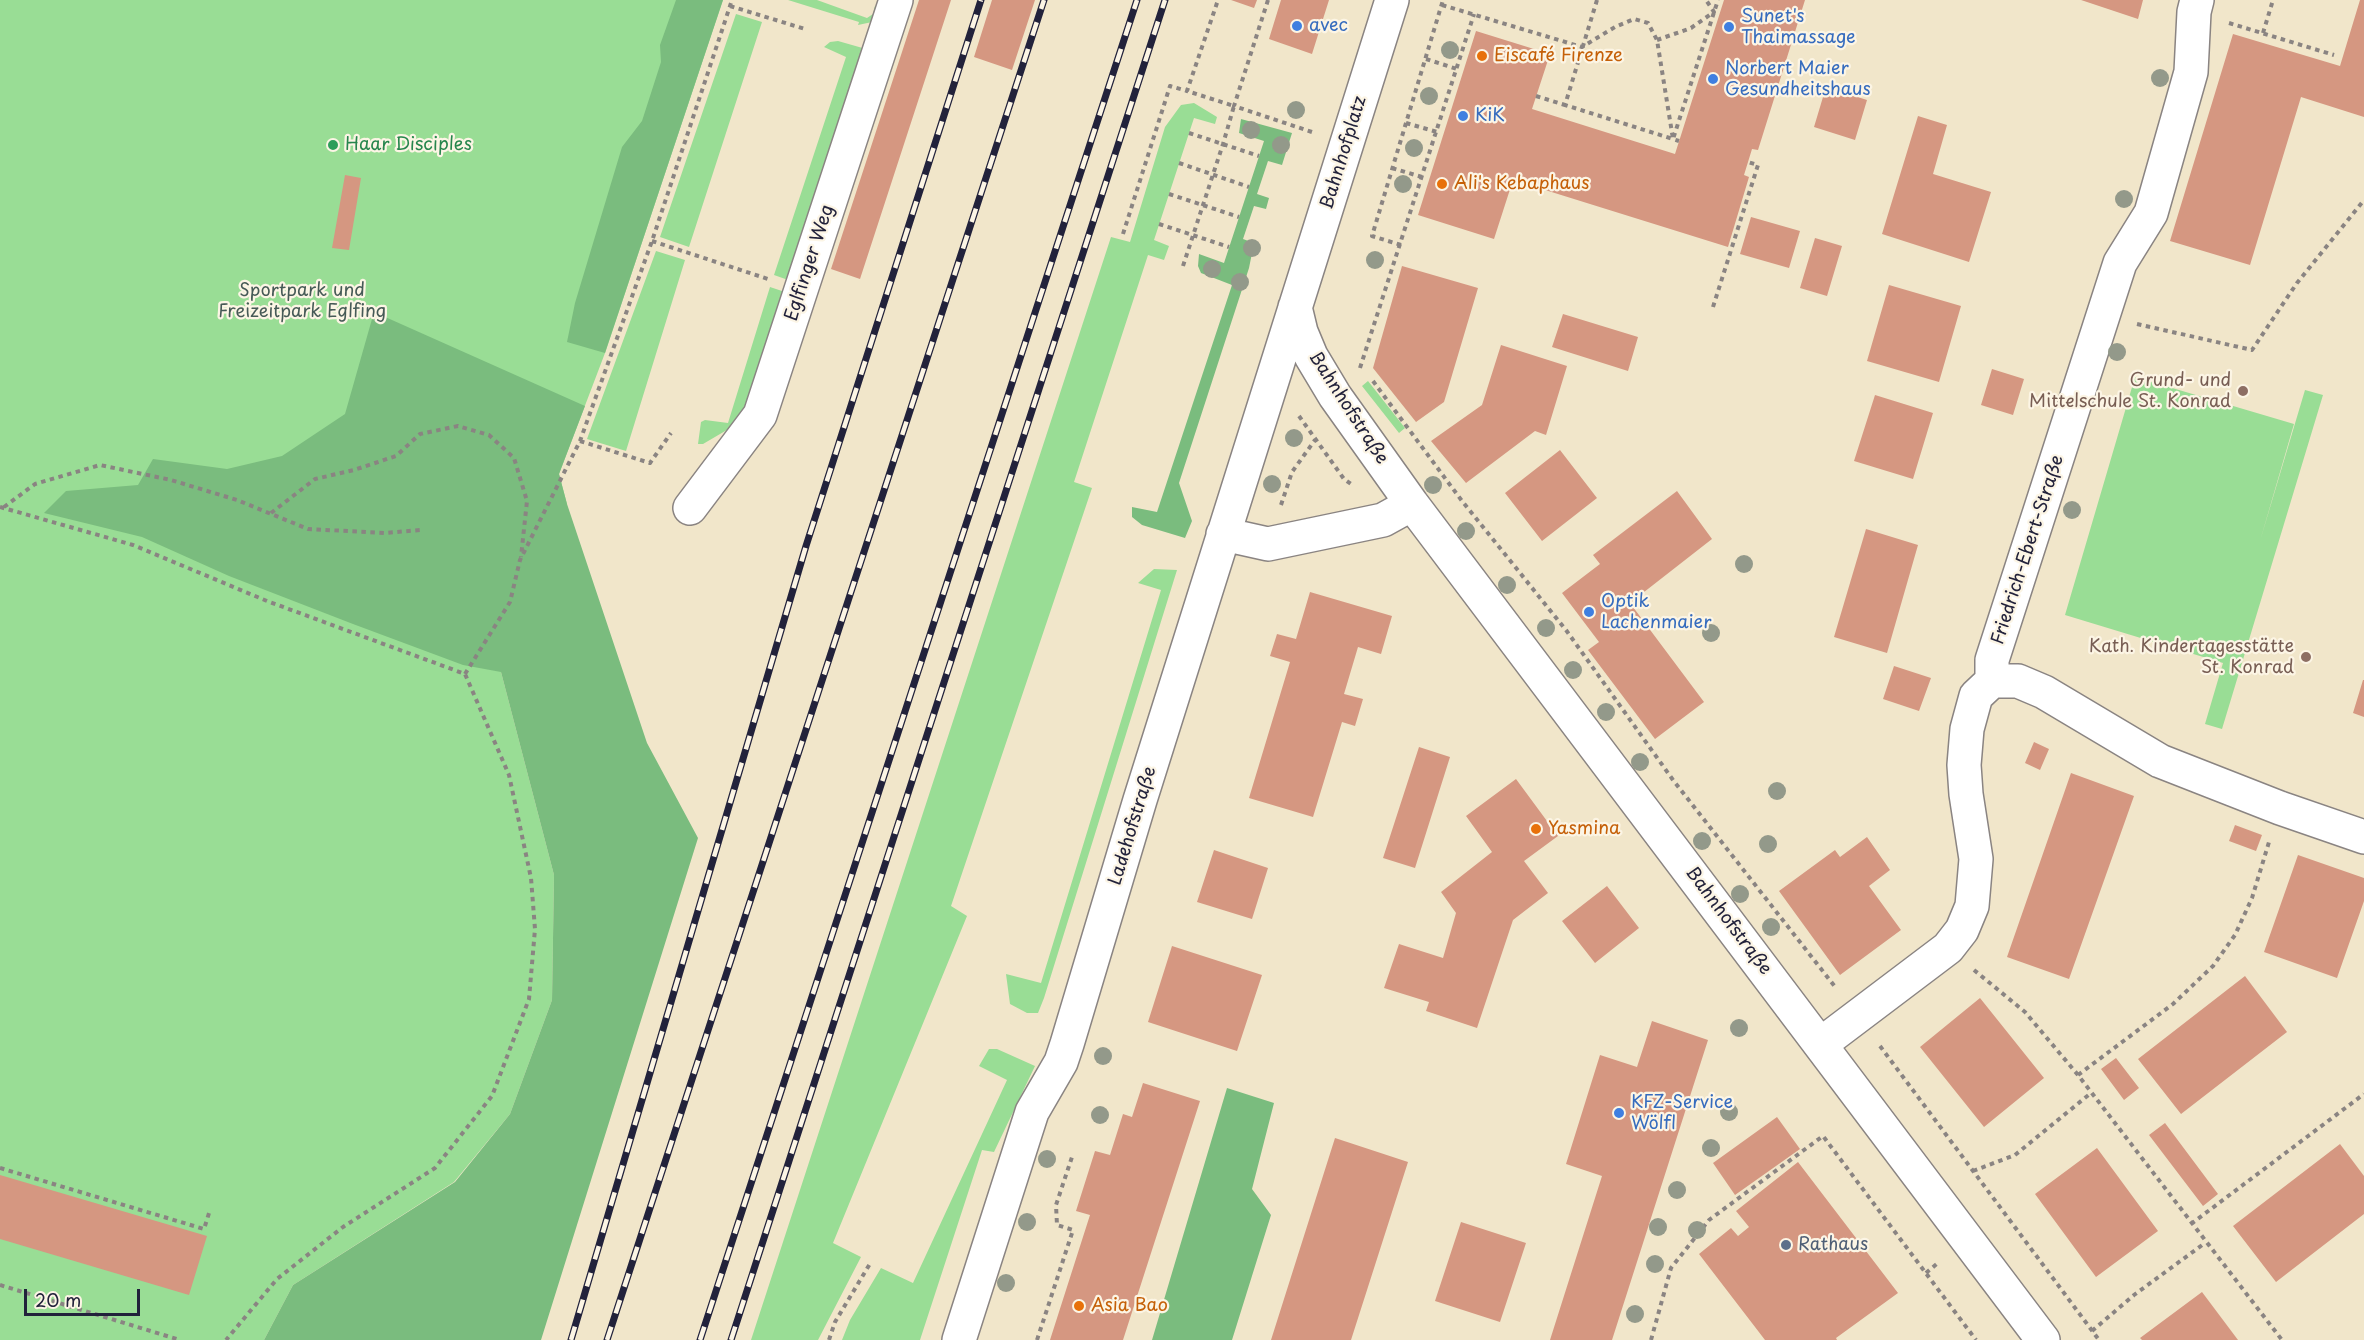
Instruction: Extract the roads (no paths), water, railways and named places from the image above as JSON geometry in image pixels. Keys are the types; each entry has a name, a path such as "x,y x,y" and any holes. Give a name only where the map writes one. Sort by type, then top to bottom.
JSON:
{"street":[{"name":"Eglfinger Weg","path":"690,508 760,416 896,0"},
{"name":"Bahnhofplatz","path":"1295,307 1392,0"},
{"name":"Friedrich-Ebert-Straße","path":"1992,681 1992,660 2120,263 2151,213 2191,72 2196,6"},
{"name":"Ladehofstraße","path":"959,1340 1032,1112 1061,1062 1067,1044 1295,307"},
{"name":"Bahnhofstraße","path":"1295,307 1301,332 1311,356 1335,396 1412,504 2043,1340"},
{"path":"1223,534 1268,544 1383,520 1412,504"},
{"path":"1821,1044 1948,948 1962,930 1972,906 1976,859 1966,794 1967,729 1976,696 1992,681 2018,681 2044,692 2160,760 2280,808 2364,837"}],"railway":[{"path":"571,1340 806,546 981,0"},
{"path":"607,1340 1044,0"},
{"path":"700,1340 1137,0"},
{"path":"731,1340 1165,0"}],"place":[{"name":"avec","path":"1297,26"},
{"name":"Sunet's Thaimassage","path":"1729,27"},
{"name":"Eiscafé Firenze","path":"1482,56"},
{"name":"Norbert Maier Gesundheitshaus","path":"1713,79"},
{"name":"KiK","path":"1463,116"},
{"name":"Haar Disciples","path":"333,145"},
{"name":"Ali's Kebaphaus","path":"1442,184"},
{"name":"Grund- und Mittelschule St. Konrad","path":"2243,391"},
{"name":"Optik Lachenmaier","path":"1589,612"},
{"name":"Kath. Kindertagesstätte St. Konrad","path":"2306,657"},
{"name":"Yasmina","path":"1536,829"},
{"name":"KFZ-Service Wölfl","path":"1619,1113"},
{"name":"Rathaus","path":"1786,1245"},
{"name":"Asia Bao","path":"1079,1306"}],"park label":[{"name":"Sportpark und Freizeitpark Eglfing","path":"302,301"}]}
